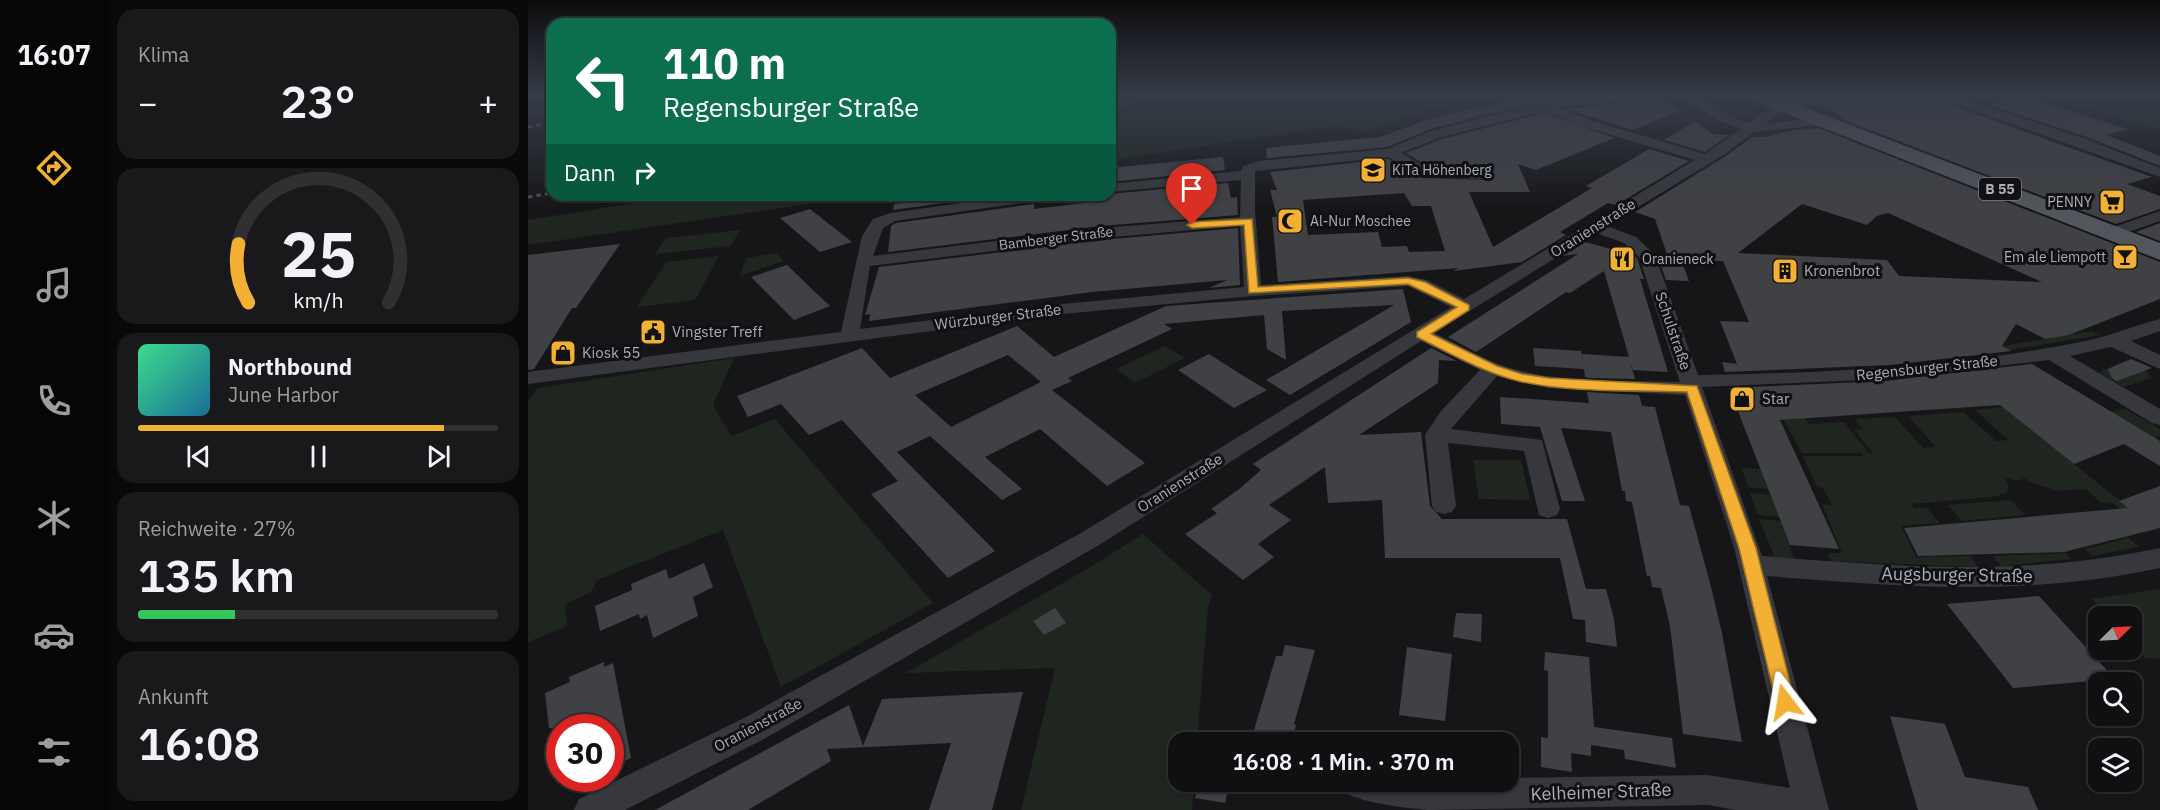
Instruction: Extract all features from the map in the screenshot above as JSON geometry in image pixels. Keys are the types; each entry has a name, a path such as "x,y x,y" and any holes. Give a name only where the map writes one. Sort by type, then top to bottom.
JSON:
{"main road":[{"name":"B 55","path":"1859,134 2160,252"}],"street":[{"path":"1116,187 1247,172 1259,165 1390,153 1442,134"},
{"path":"1621,134 1706,159"},
{"name":"Oranienstraße","path":"591,810 755,728 1043,566 1706,159 1743,134"},
{"path":"2056,134 2160,173"},
{"path":"1390,153 1424,172 1482,175"},
{"path":"1247,172 1253,291"},
{"path":"849,337 864,262 875,226 895,216 1006,201"},
{"path":"2111,233 2160,216"},
{"name":"Bamberger Straße","path":"864,262 1101,233 1248,221"},
{"name":"Schulstraße","path":"1595,227 1630,240 1647,255 1752,566 1811,808"},
{"name":"Würzburger Straße","path":"528,378 1052,310 1253,291 1408,281 1421,284 1465,307"},
{"name":"Regensburger Straße","path":"1422,334 1492,369 1521,377 1549,382 1691,385 1902,372 2053,354 2117,342 2160,325"},
{"path":"2117,342 2160,363"},
{"path":"2053,354 2160,417"},
{"path":"1444,506 1436,435 1449,416 1492,369"},
{"path":"1436,435 1534,445 1548,509"},
{"name":"Augsburger Straße","path":"1752,566 1929,578 1984,579 2097,572 2160,558"},
{"name":"Kelheimer Straße","path":"1387,792 1435,795 1708,790 1811,808"}],"shaded area":[{"path":"1116,134 1285,134 1116,159"},
{"path":"647,201 829,201 528,245 528,220"},
{"path":"740,230 731,246 655,254 666,238"},
{"path":"777,253 784,261 740,276 746,258"},
{"path":"719,256 695,300 637,307 666,262"},
{"path":"2092,331 2100,335 1987,354 1898,364"},
{"path":"1165,346 1185,358 1135,383 1116,369"},
{"path":"734,358 713,405 731,436 775,419 933,603 781,687 723,530 597,580 591,592 565,604 567,626 528,642 528,401 537,388"},
{"path":"2126,361 2146,370 2152,378 2124,387 2099,372"},
{"path":"2003,407 2135,513 2125,514 2112,502 2101,503 2086,489 2055,491 2032,483 2025,478 2018,481 2005,478 2009,488 2006,493 1999,494 2000,496 1911,504 1914,508 1926,507 1940,523 1901,526 1916,557 1970,556 1978,567 1832,561 1828,553 1842,553 1822,504 1832,505 1823,488 1817,487 1803,456 1863,456 1861,453 1802,453 1784,420 1799,419 1803,415 1809,424 1844,422 1869,453 1873,454 1854,429 1862,429 1854,419 1895,417 1923,448 1936,447 1908,416 1963,412 1996,441 2008,440 1975,410"},
{"path":"2125,409 2160,429 2160,436 2155,438 2111,412"},
{"path":"1473,460 1521,460 1530,500 1479,499"},
{"path":"1742,468 1762,469 1766,478 1763,479 1769,489 1748,487"},
{"path":"1750,493 1771,495 1779,517 1758,515"},
{"path":"2011,500 2025,515 1962,521 1948,505"},
{"path":"1759,519 1781,521 1794,558 1775,558"},
{"path":"2104,520 2109,520 2139,547 2092,556 2085,549 2127,538"},
{"path":"1143,534 1212,595 1208,607 1198,732 1168,732 1168,792 1193,792 1192,810 1021,810 1055,668 906,673 1087,569"},
{"path":"2065,553 2071,559 2001,566 1993,556"},
{"path":"2160,589 2160,659 2145,658 2142,655 2142,606 2099,606 2092,599"}],"building":[{"path":"1389,134 1419,134 1387,147 1267,158 1266,148 1380,137"},
{"path":"1463,134 1602,134 1614,138 1536,170 1518,164 1530,192 1469,192 1493,247 1592,188 1586,186 1649,149 1689,161 1616,205 1608,203 1560,232 1566,235 1522,262 1454,271 1458,268 1278,282 1272,217 1277,217 1270,190 1277,190 1270,172 1388,159 1424,178 1487,180 1487,170 1428,166 1406,153","holes":["1404,193 1412,206 1431,206 1445,251 1409,252 1407,246 1382,247 1378,232 1308,235 1303,200"]},
{"path":"1674,134 1729,135 1705,152 1664,140"},
{"path":"1778,134 1833,134 2160,262 2160,299 2069,335 2045,339 2016,324 2002,346 2011,351 1890,365 1725,372 1722,362 1737,364 1720,321 1749,322 1723,261 1669,260 1655,219 1635,212 1726,156 1752,137","holes":["1802,204 1867,225 1877,216 1888,213 2042,282 1899,276 1887,260 1738,253"]},
{"path":"1880,134 2031,134 2152,177 2127,184 2160,196 2160,209 2116,224"},
{"path":"2077,134 2110,134 2106,135 2160,156 2160,166"},
{"path":"1223,157 1225,170 1116,181 1116,167"},
{"path":"1228,183 1231,198 1237,197 1238,215 1101,226 888,252 891,226 896,223 1034,204 1034,209 1116,201 1116,193"},
{"path":"903,201 958,201 893,210 894,204 903,203"},
{"path":"810,209 852,242 820,252 780,218"},
{"path":"2160,223 2160,241 2136,232"},
{"path":"1238,228 1240,285 1209,288 1227,280 1092,292 869,321 870,314 865,315 879,267 1101,240"},
{"path":"1585,242 1637,258 1644,279 1640,279 1668,372 1633,370 1630,362 1635,379 1590,378 1585,377 1584,369 1535,366 1533,348 1581,351 1584,366 1582,354 1629,357 1604,271 1570,293 1566,292 1476,352 1448,337 1578,254 1562,256"},
{"path":"620,244 576,308 572,308 534,369 528,370 528,255"},
{"path":"1659,260 1683,265 1689,281 1666,280"},
{"path":"787,265 830,306 794,320 751,277"},
{"path":"1403,289 1411,322 1290,395 1266,380 1394,305 1282,311 1286,360 1267,349 1264,315 1164,324 1172,329 1068,378 1072,381 1052,390 1145,463 1107,486 1040,429 985,457 1022,489 1002,500 930,436 897,452 995,551 948,578 871,494 898,481 842,420 809,435 781,404 748,417 737,396 862,348 890,378 1017,326 1054,357 1166,306","holes":["1008,355 1041,382 951,427 915,395"]},
{"path":"1431,348 1457,361 1439,360 1438,383 1359,435 1421,432 1430,506 1442,519 1567,519 1586,589 1606,589 1614,619 1617,647 1586,642 1585,620 1573,619 1560,558 1385,558 1382,500 1328,503 1325,467 1269,505 1291,520 1258,544 1274,557 1243,580 1185,534 1217,513 1211,509 1261,470 1253,464"},
{"path":"1209,354 1267,390 1234,408 1178,370"},
{"path":"2131,359 2152,368 2117,381 2112,378 2108,369"},
{"path":"2032,364 2160,441 2160,466 2124,444 2074,464 2000,405 1780,420 1839,549 1790,545 1729,388 1884,381"},
{"path":"1587,392 1639,395 1642,406 1655,407 1680,505 1689,506 1710,583 1722,633 1742,742 1683,734 1670,626 1661,588 1652,587 1650,576 1647,576 1632,502 1626,501 1625,491 1622,491 1611,432 1561,428 1585,501 1562,501 1540,427 1501,424 1500,397 1589,403"},
{"path":"2160,486 2160,528 2064,552 1918,556 1904,528 2128,508 2119,501"},
{"path":"704,563 713,587 693,597 698,616 653,638 647,615 640,619 639,614 600,631 595,606 632,590 631,584 666,569 669,579"},
{"path":"2039,596 2088,650 2088,660 2098,660 2109,672 2088,672 2088,681 2013,688 1947,604"},
{"path":"1055,608 1066,623 1044,635 1033,621"},
{"path":"1456,613 1482,614 1481,642 1453,637"},
{"path":"1285,645 1315,650 1294,724 1296,725 1294,732 1253,732 1276,656 1282,656"},
{"path":"1407,647 1452,654 1445,721 1399,715"},
{"path":"1545,652 1589,657 1594,727 1672,738 1676,768 1625,759 1624,750 1591,745 1591,756 1571,753 1572,772 1541,767 1541,737 1548,738 1548,671 1544,670"},
{"path":"604,662 604,667 613,663 623,714 547,714 545,693 570,682 569,677"},
{"path":"1023,692 992,810 929,810 951,743 827,749 831,761 748,810 655,810 849,705 863,746 882,699"},
{"path":"1890,716 1945,724 1965,777 2028,787 2038,810 1918,810"},
{"path":"624,721 631,758 624,761"},
{"path":"1197,792 1228,792 1225,803 1195,798"}],"railway":[{"path":"528,197 546,194"}],"place":[{"name":"KiTa Höhenberg","path":"1373,170"},
{"name":"PENNY","path":"2112,202"},
{"name":"Al-Nur Moschee","path":"1290,221"},
{"name":"Em ale Liempott","path":"2125,257"},
{"name":"Oranieneck","path":"1622,259"},
{"name":"Kronenbrot","path":"1785,271"},
{"name":"Vingster Treff","path":"653,332"},
{"name":"Kiosk 55","path":"563,353"},
{"name":"Star","path":"1742,399"}],"route":[{"path":"1192,225 1248,221 1253,291 1408,281 1421,284 1465,307 1422,334 1492,369 1549,382 1693,389 1747,548 1785,702"}]}
